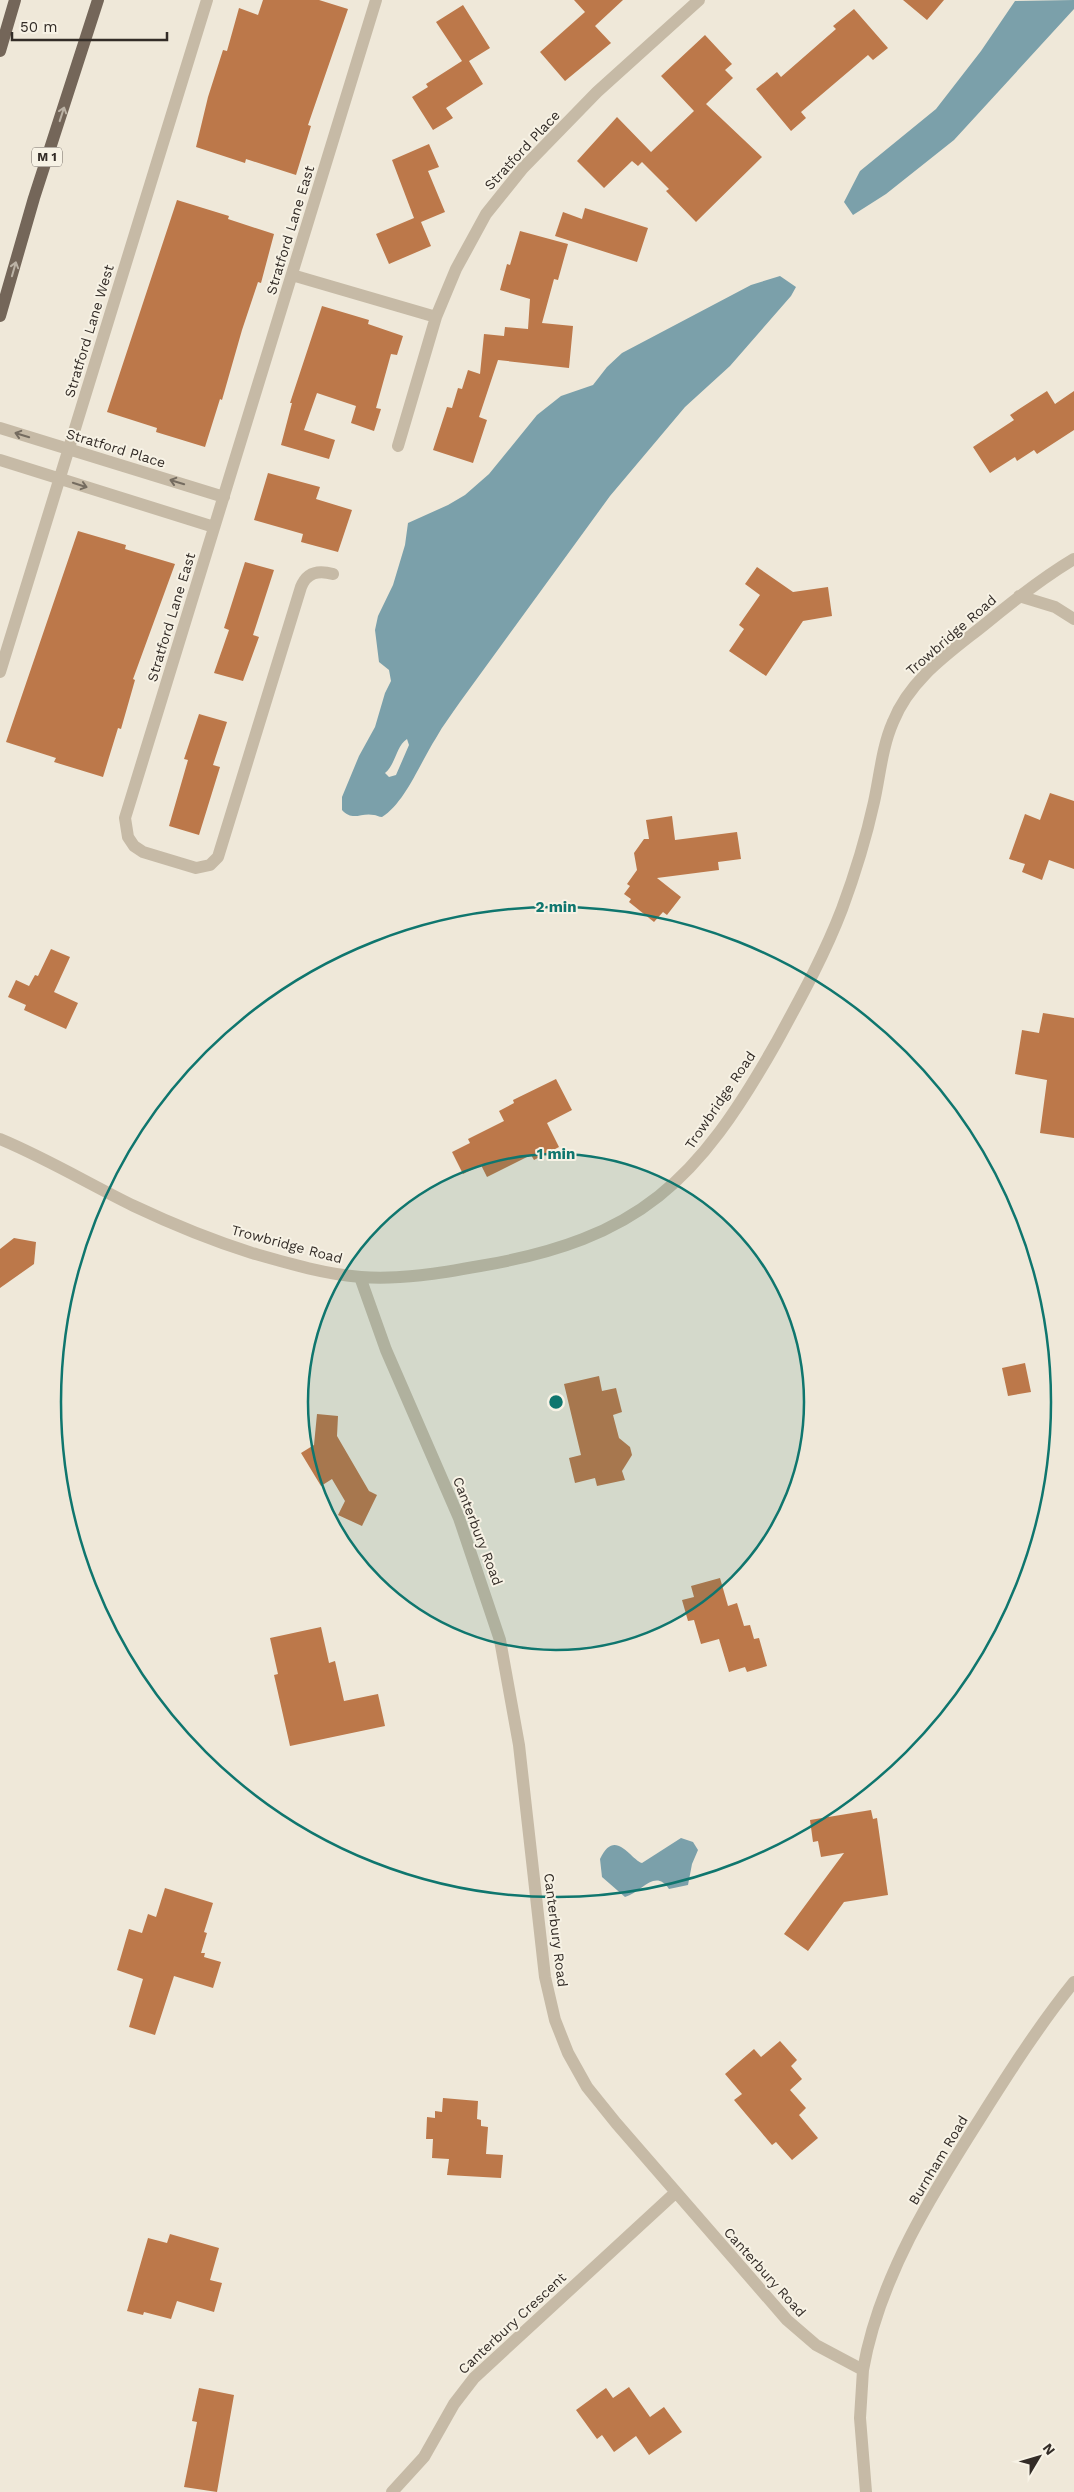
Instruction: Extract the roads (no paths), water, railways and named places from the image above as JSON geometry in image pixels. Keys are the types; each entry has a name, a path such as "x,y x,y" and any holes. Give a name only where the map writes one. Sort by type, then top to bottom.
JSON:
{"main road":[{"path":"0,51 15,0"},
{"name":"M 1","path":"0,316 34,198 98,0"}],"street":[{"name":"Stratford Lane West","path":"0,672 207,0"},
{"name":"Stratford Lane East","path":"333,574 325,572 314,573 301,586 218,857 210,865 196,868 143,852 134,846 128,837 125,818 376,0"},
{"name":"Stratford Place","path":"398,446 436,317 468,244 499,196 597,92 698,0"},
{"path":"292,274 436,317"},
{"name":"Stratford Place","path":"0,428 224,497"},
{"path":"0,460 214,528"},
{"name":"Trowbridge Road","path":"0,1139 132,1205 198,1234 282,1261 360,1277 399,1276 464,1269 562,1248 594,1236 640,1211 690,1170 749,1090 813,975 840,915 861,853 889,731 902,703 916,683 1019,596 1074,559"},
{"path":"1019,596 1055,607 1074,619"},
{"name":"Canterbury Road","path":"360,1277 386,1350 462,1525 500,1640 520,1745 545,1977 555,2020 568,2053 587,2087 675,2193 787,2320 822,2349 863,2370"},
{"name":"Burnham Road","path":"863,2370 872,2332 886,2294 924,2214 995,2095 1074,1982"},
{"name":"Canterbury Crescent","path":"392,2492 424,2457 454,2404 474,2378 675,2193"},
{"path":"863,2370 860,2418 866,2492"}],"water":[{"path":"1074,0 1074,9 954,140 886,194 853,215 844,202 860,171 936,109 981,51 1015,1"},
{"path":"780,276 796,287 791,296 730,366 685,407 610,496 448,720 398,802 382,817 369,814 354,816 346,814 342,810 342,797 359,756 375,727 385,693 391,681 389,670 379,662 375,630 378,616 393,585 405,545 408,523 465,495 489,474 537,415 561,396 593,385 607,367 622,353 751,285","holes":["407,739 409,745 396,775 389,777 385,773 392,765 400,746"]},
{"path":"681,1838 693,1842 698,1850 692,1864 688,1885 669,1889 664,1883 653,1881 625,1897 602,1877 600,1859 611,1846 617,1845 622,1847 642,1863"}]}
